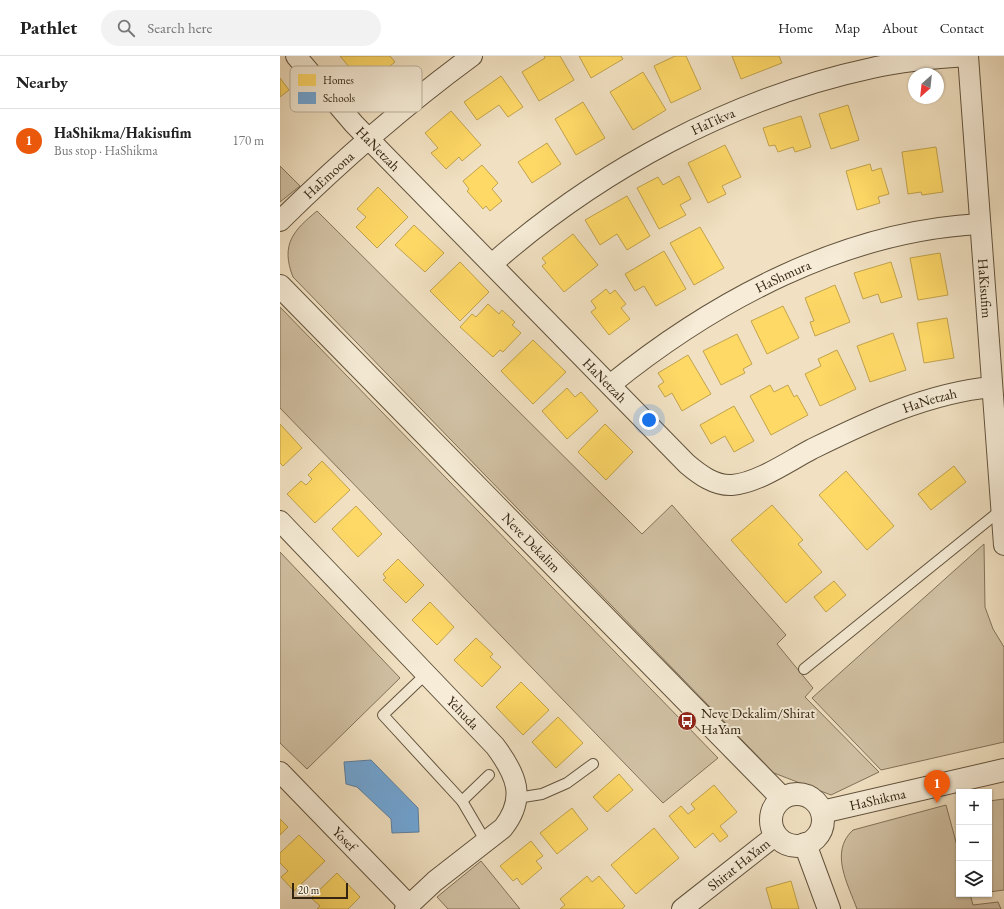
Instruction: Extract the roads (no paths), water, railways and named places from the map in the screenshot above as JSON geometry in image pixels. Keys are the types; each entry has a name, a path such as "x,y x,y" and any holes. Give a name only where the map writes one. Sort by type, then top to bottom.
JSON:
{"street":[{"name":"HaNetzah","path":"296,56 304,66"},
{"name":"HaEmoona","path":"422,92 472,56"},
{"name":"HaKisufim","path":"968,56 1004,545"},
{"name":"HaTikva","path":"492,264 527,233 569,202 658,148 716,120 769,98 850,73 922,60 968,56"},
{"name":"HaNetzah","path":"344,112 693,469 711,480 732,485 759,477 852,431 912,406 954,393 992,387"},
{"name":"HaEmoona","path":"280,221 399,112"},
{"name":"HaShmura","path":"610,385 644,357 682,332 728,304 801,268 854,248 916,231 950,226 980,224"},
{"name":"Neve Dekalim","path":"280,286 782,798"},
{"name":"Yehuda","path":"280,521 495,746 503,757 514,778 517,798 510,819 503,828 435,880 407,907"},
{"name":"HaShikma","path":"822,812 1004,770"},
{"name":"Yosef","path":"280,772 407,907"},
{"path":"793,794 805,795 815,802 822,812 823,820 820,831 815,838 805,844 789,844 776,835 771,824 771,816 776,804 782,798 793,794"},
{"name":"Shirat HaYam","path":"682,909 776,835"},
{"path":"805,844 829,909"}],"lane":[{"path":"804,669 1001,510"},
{"path":"426,674 383,715 462,801 486,842"},
{"path":"517,798 542,794 567,782 593,764"},
{"path":"462,801 489,775"}],"place":[{"name":"Neve Dekalim/Shirat HaYam","path":"687,721"},
{"name":"HaShikma/Hakisufim","path":"937,803"}]}
